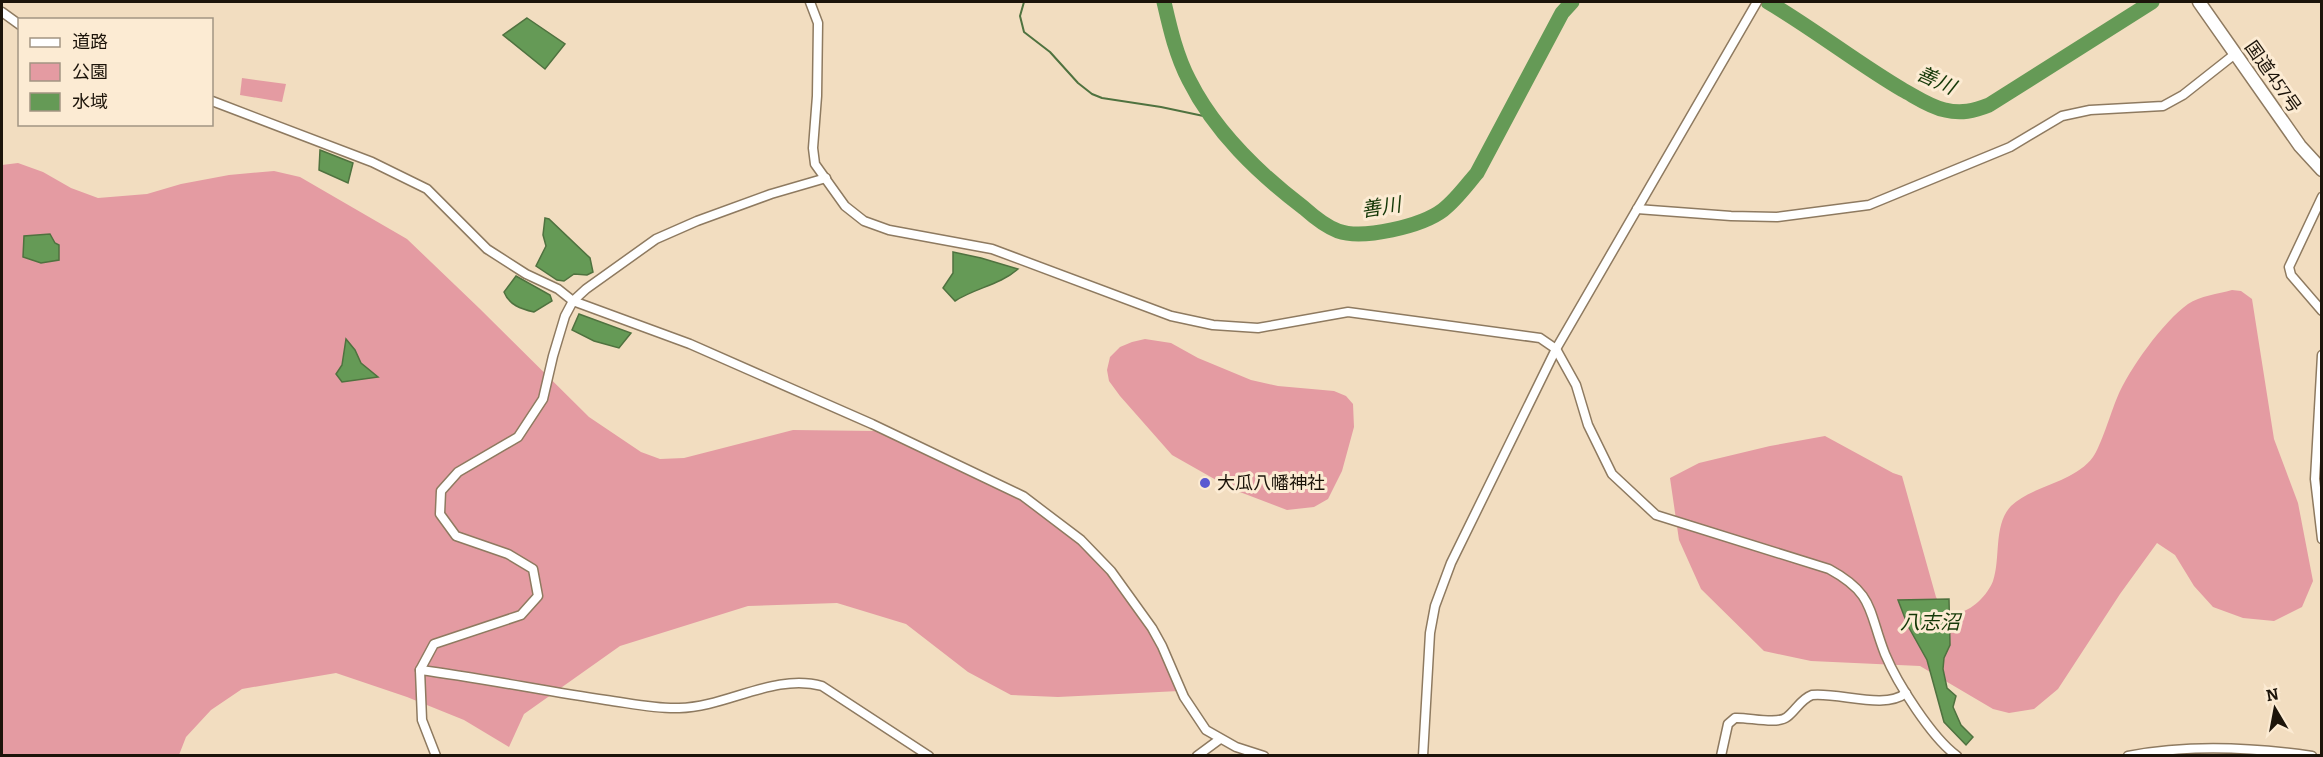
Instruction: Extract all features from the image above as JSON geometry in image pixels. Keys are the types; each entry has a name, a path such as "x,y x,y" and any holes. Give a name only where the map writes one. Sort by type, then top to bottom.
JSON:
{"highway":[{"name":"国道457号","path":"2199,2 2300,146 2322,170"}],"street":[{"path":"810,2 818,22 818,96 813,148 815,164 845,206 864,221 889,230 992,249 1171,316 1213,325 1258,328 1348,312 1540,338 1556,349 1576,385 1588,425 1612,474 1656,515 1829,569 1849,580 1863,595 1872,612 1889,663 1906,693 1937,736 1957,756"},
{"path":"1423,756 1430,633 1435,606 1451,563 1556,349 1757,2"},
{"path":"2,12 18,24"},
{"path":"1637,209 1777,217 1869,205 2010,147 2062,116 2090,110 2163,106 2183,95 2235,54"},
{"path":"213,101 372,162 427,189 487,249 526,274 558,289 573,301 690,344 872,424 1023,496 1082,540 1111,571 1157,637 1184,697 1206,730 1236,747 1264,756"},
{"path":"436,756 422,720 420,670 434,644 521,615 538,596 533,569 508,554 456,536 440,514 441,491 458,472 518,437 543,399 565,316 573,301 586,289 656,239 697,221 771,194 825,178"},
{"path":"2322,197 2289,267 2291,275 2322,311"},
{"path":"2322,356 2315,479 2322,539"},
{"path":"420,670 597,699 676,709 697,707 767,688 807,682 822,686 929,756"},
{"path":"1721,756 1728,724 1735,718 1779,721 1786,718 1805,697 1812,694 1879,700 1899,699 1906,693"},
{"path":"1197,756 1220,739"},
{"path":"2128,756 2158,750 2209,746 2280,751 2312,756"}],"green space":[{"path":"242,78 286,84 282,102 240,95"},
{"path":"18,163 98,198 147,194 181,184 229,175 274,171 300,177 407,239 589,417 641,452 660,459 684,458 793,430 875,431 943,452 1046,509 1116,570 1157,632 1179,691 1058,697 1011,695 968,672 906,624 837,603 748,606 620,646 524,714 509,747 464,720 407,697 336,673 242,689 211,710 186,737 179,755 2,755 2,165"},
{"path":"2232,290 2241,291 2252,299 2274,439 2298,503 2313,581 2302,607 2274,621 2243,618 2213,607 2194,586 2175,555 2157,543 2120,594 2058,689 2034,709 2009,713 1993,709 1920,666 1811,661 1764,651 1701,589 1679,540 1670,478 1699,463 1825,436 1902,476 1936,597 1944,608 1951,612 1966,610 1980,601 1993,581 2002,522 2011,506 2030,493 2065,478 2085,466 2093,457 2103,437 2122,386 2138,360 2168,322 2193,301"},
{"path":"1145,339 1171,343 1198,358 1251,380 1278,386 1334,391 1346,396 1353,404 1354,427 1342,471 1328,499 1314,507 1287,510 1232,489 1172,455 1109,381 1107,370 1110,357 1120,347"}],"water":[{"path":"527,18 565,44 545,69 503,35"},
{"path":"320,150 353,163 348,183 319,170"},
{"path":"545,218 549,219 590,258 593,272 587,275 574,274 564,281 557,280 536,266 546,246 543,235"},
{"path":"50,234 55,243 59,245 59,260 41,263 23,257 24,236"},
{"path":"953,252 1018,269 1003,279 955,301 943,288 953,273"},
{"path":"516,276 550,295 552,301 534,312 512,303 504,292"},
{"path":"579,314 631,333 619,348 594,341 572,330"},
{"path":"346,339 355,350 361,363 378,377 342,382 336,374 342,365"},
{"name":"八志沼","path":"1949,599 1950,645 1944,658 1943,669 1947,688 1956,696 1953,707 1961,725 1973,737 1966,745 1944,722 1927,660 1908,626 1898,600"}],"waterway":[{"path":"1024,2 1020,16 1024,32 1050,52 1078,83 1092,94 1102,98 1213,118"},
{"name":"善川","path":"1164,2 1184,71 1211,117 1225,134 1270,181 1320,221 1338,231 1362,234 1392,230 1421,221 1443,210 1457,197 1477,173 1562,13 1572,2"},
{"name":"善川","path":"1768,2 1918,99 1939,109 1962,112 1989,105 2152,2"}],"place":[{"name":"大瓜八幡神社","path":"1205,483"}]}
